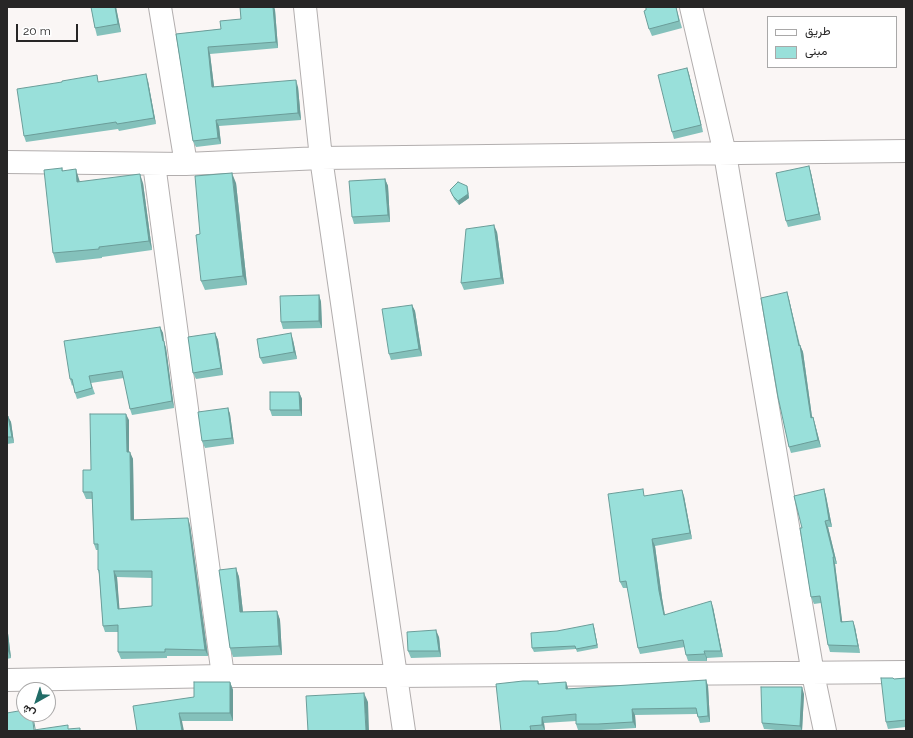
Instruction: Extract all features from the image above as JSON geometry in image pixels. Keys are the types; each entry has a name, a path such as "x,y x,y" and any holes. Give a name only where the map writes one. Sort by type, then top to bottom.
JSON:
{"street":[{"path":"160,7 186,164"},
{"path":"305,7 321,158 404,731"},
{"path":"691,7 725,154 813,674 825,731"},
{"path":"7,162 186,164 321,158 906,151"},
{"path":"154,164 223,676"},
{"path":"7,680 223,676 813,674 906,672"}],"building":[{"path":"91,7 115,7 118,24 95,28"},
{"path":"240,7 273,7 276,42 208,47 212,87 296,80 298,113 216,120 218,138 193,141 176,34 221,29 220,21 241,19"},
{"path":"646,7 676,7 679,21 649,29 644,11 646,10"},
{"path":"687,68 701,125 672,132 658,75"},
{"path":"146,74 154,118 117,124 116,122 24,136 17,89 97,75 98,82"},
{"path":"809,166 819,214 786,221 776,173"},
{"path":"62,168 62,171 76,169 77,182 140,174 149,241 99,247 99,249 53,253 44,170"},
{"path":"232,173 243,276 201,281 196,235 200,234 195,176"},
{"path":"385,179 388,215 352,217 349,181"},
{"path":"458,182 467,186 468,194 458,201 450,190"},
{"path":"494,225 501,278 461,283 466,229"},
{"path":"787,292 799,346 800,345 811,418 813,417 818,440 789,447 778,397 761,298"},
{"path":"319,295 319,321 281,322 280,296"},
{"path":"412,305 419,349 389,354 382,309"},
{"path":"160,327 164,341 172,401 130,409 122,371 89,376 92,388 75,393 72,379 70,379 64,341"},
{"path":"215,333 221,368 193,373 188,337"},
{"path":"291,333 294,352 260,358 257,339"},
{"path":"270,392 299,392 300,410 270,410"},
{"path":"228,408 232,438 202,441 198,412"},
{"path":"90,414 126,414 127,452 130,452 131,520 188,518 205,650 165,649 165,652 118,652 118,625 103,626 98,570 98,544 94,544 92,492 83,492 83,470 91,470","holes":["114,571 152,571 152,606 118,609"]},
{"path":"8,416 12,437 7,437"},
{"path":"643,489 644,496 682,490 690,533 652,539 664,615 711,601 721,651 704,651 705,654 686,655 683,640 638,648 626,581 620,582 608,494"},
{"path":"824,489 829,520 825,521 834,557 841,622 853,621 858,646 828,645 820,596 811,597 800,528 802,528 794,496"},
{"path":"236,568 240,612 277,611 279,646 230,648 219,570"},
{"path":"593,624 597,645 576,649 575,646 532,648 531,633 557,631"},
{"path":"436,630 439,651 408,651 407,632"},
{"path":"881,678 906,678 906,720 886,722"},
{"path":"706,680 708,716 698,717 696,708 632,709 633,722 576,724 576,714 542,717 542,725 530,726 531,731 501,731 496,684 523,681 538,681 538,684 566,682 566,689"},
{"path":"194,682 230,682 230,713 179,713 182,731 137,731 133,706 194,697"},
{"path":"761,687 802,687 800,726 762,723"},
{"path":"364,693 366,731 308,731 306,696"},
{"path":"16,711 16,722 33,722 34,730 68,725 68,729 80,728 80,731 7,731 7,713"}]}
